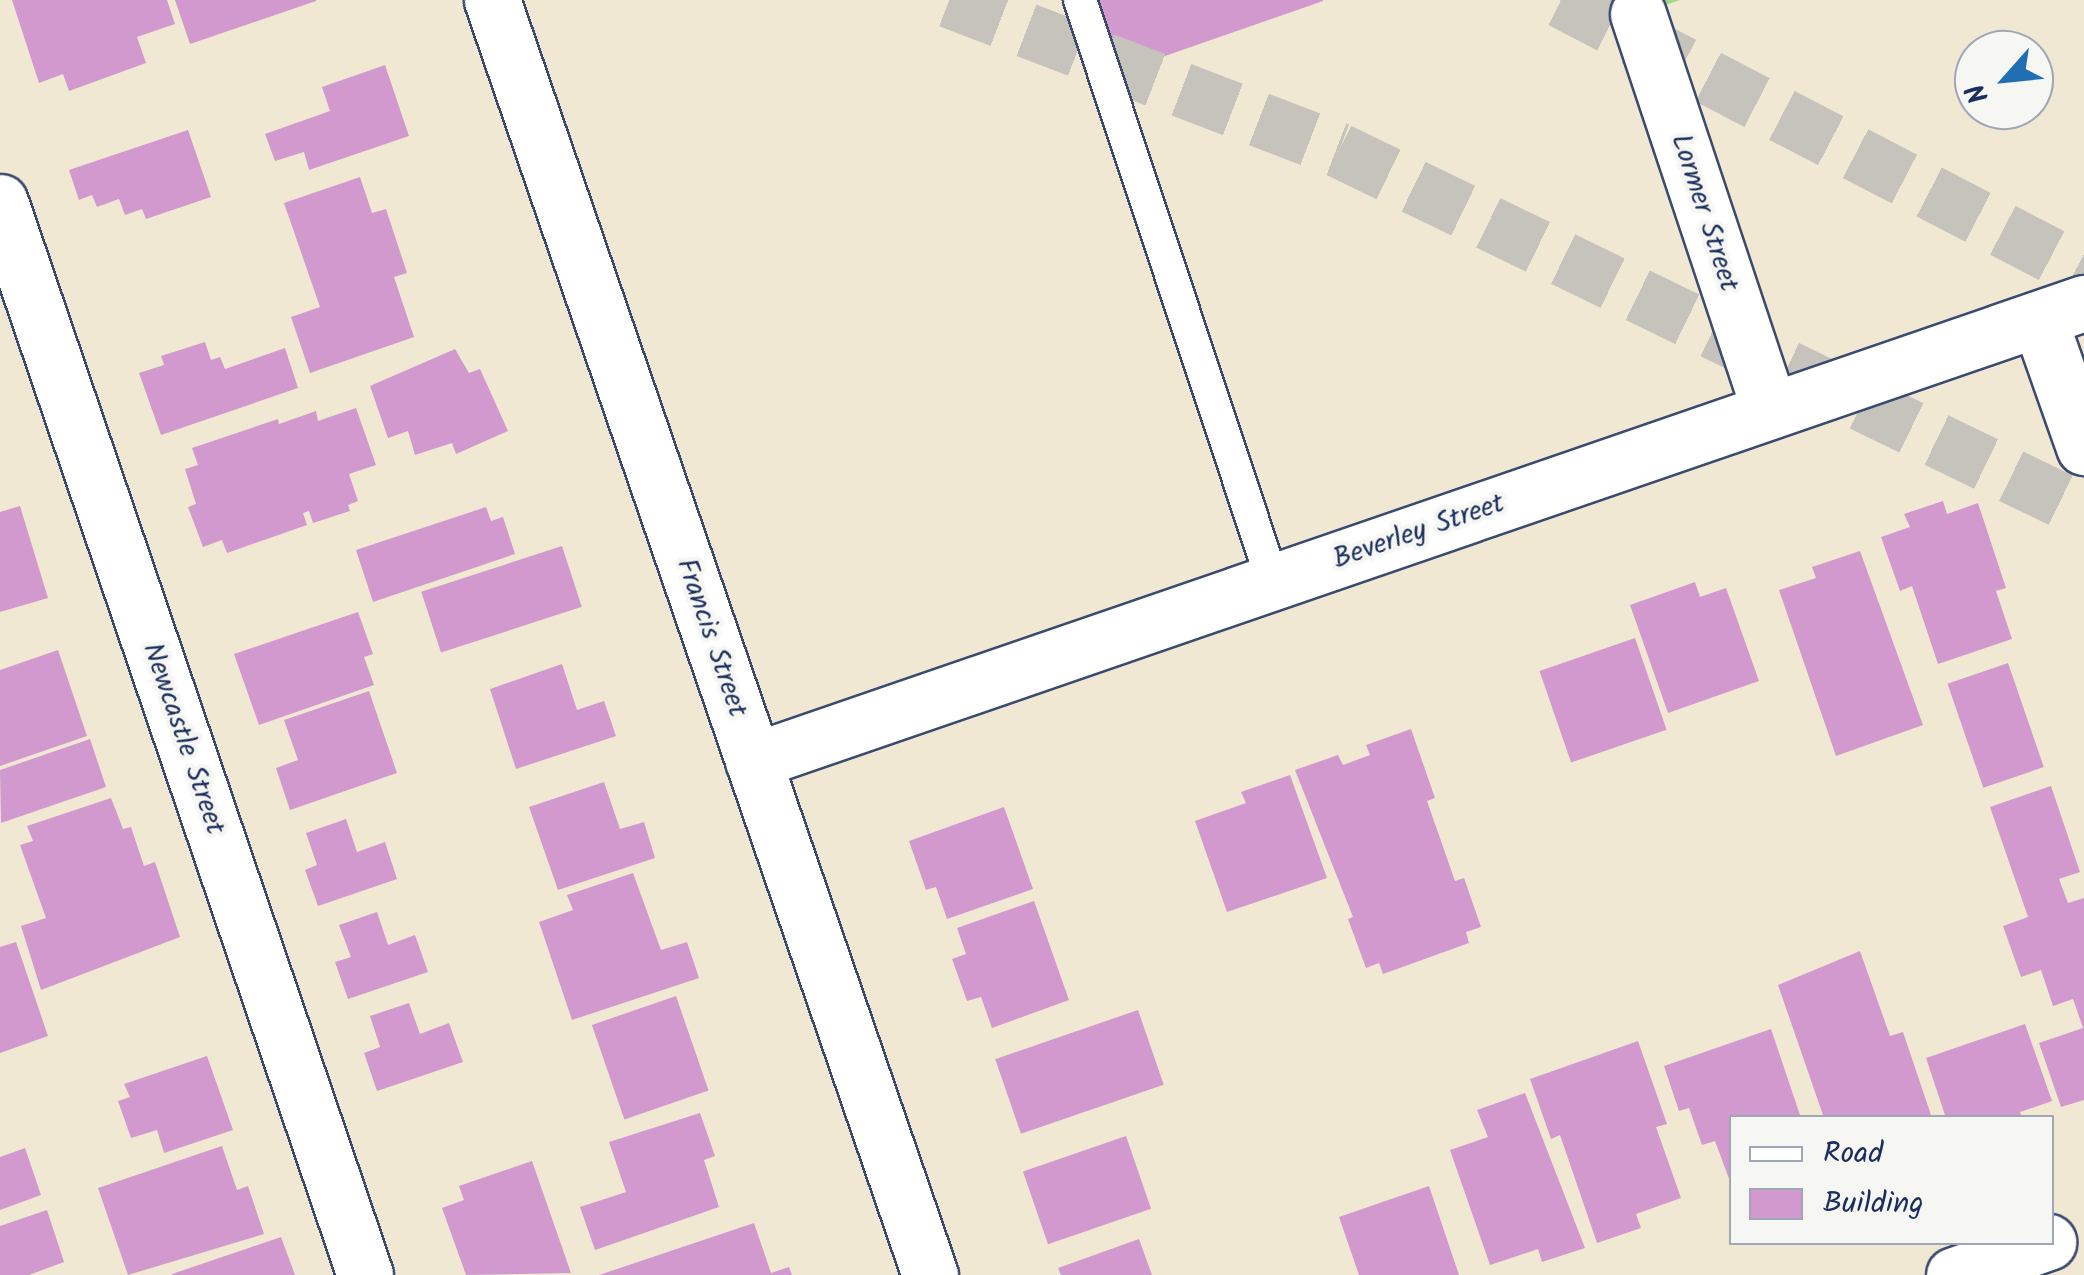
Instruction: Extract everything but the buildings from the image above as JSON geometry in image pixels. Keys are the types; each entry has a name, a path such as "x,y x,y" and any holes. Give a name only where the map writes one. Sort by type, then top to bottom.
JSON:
{"street":[{"name":"Francis Street","path":"492,0 930,1275"},
{"name":"Lormer Street","path":"1638,14 1770,411"},
{"name":"Newcastle Street","path":"0,202 365,1275"},
{"name":"Beverley Street","path":"753,761 2062,311"},
{"path":"2062,311 2084,448"},
{"path":"2054,1241 2084,1230"},
{"path":"1954,1275 2041,1245"}],"lane":[{"path":"1080,0 1274,582"}],"green space":[{"path":"1560,0 1680,0 1573,36"}],"tunnel":[{"path":"949,0 1339,150 2084,511"},
{"path":"1561,0 2084,272"}]}
